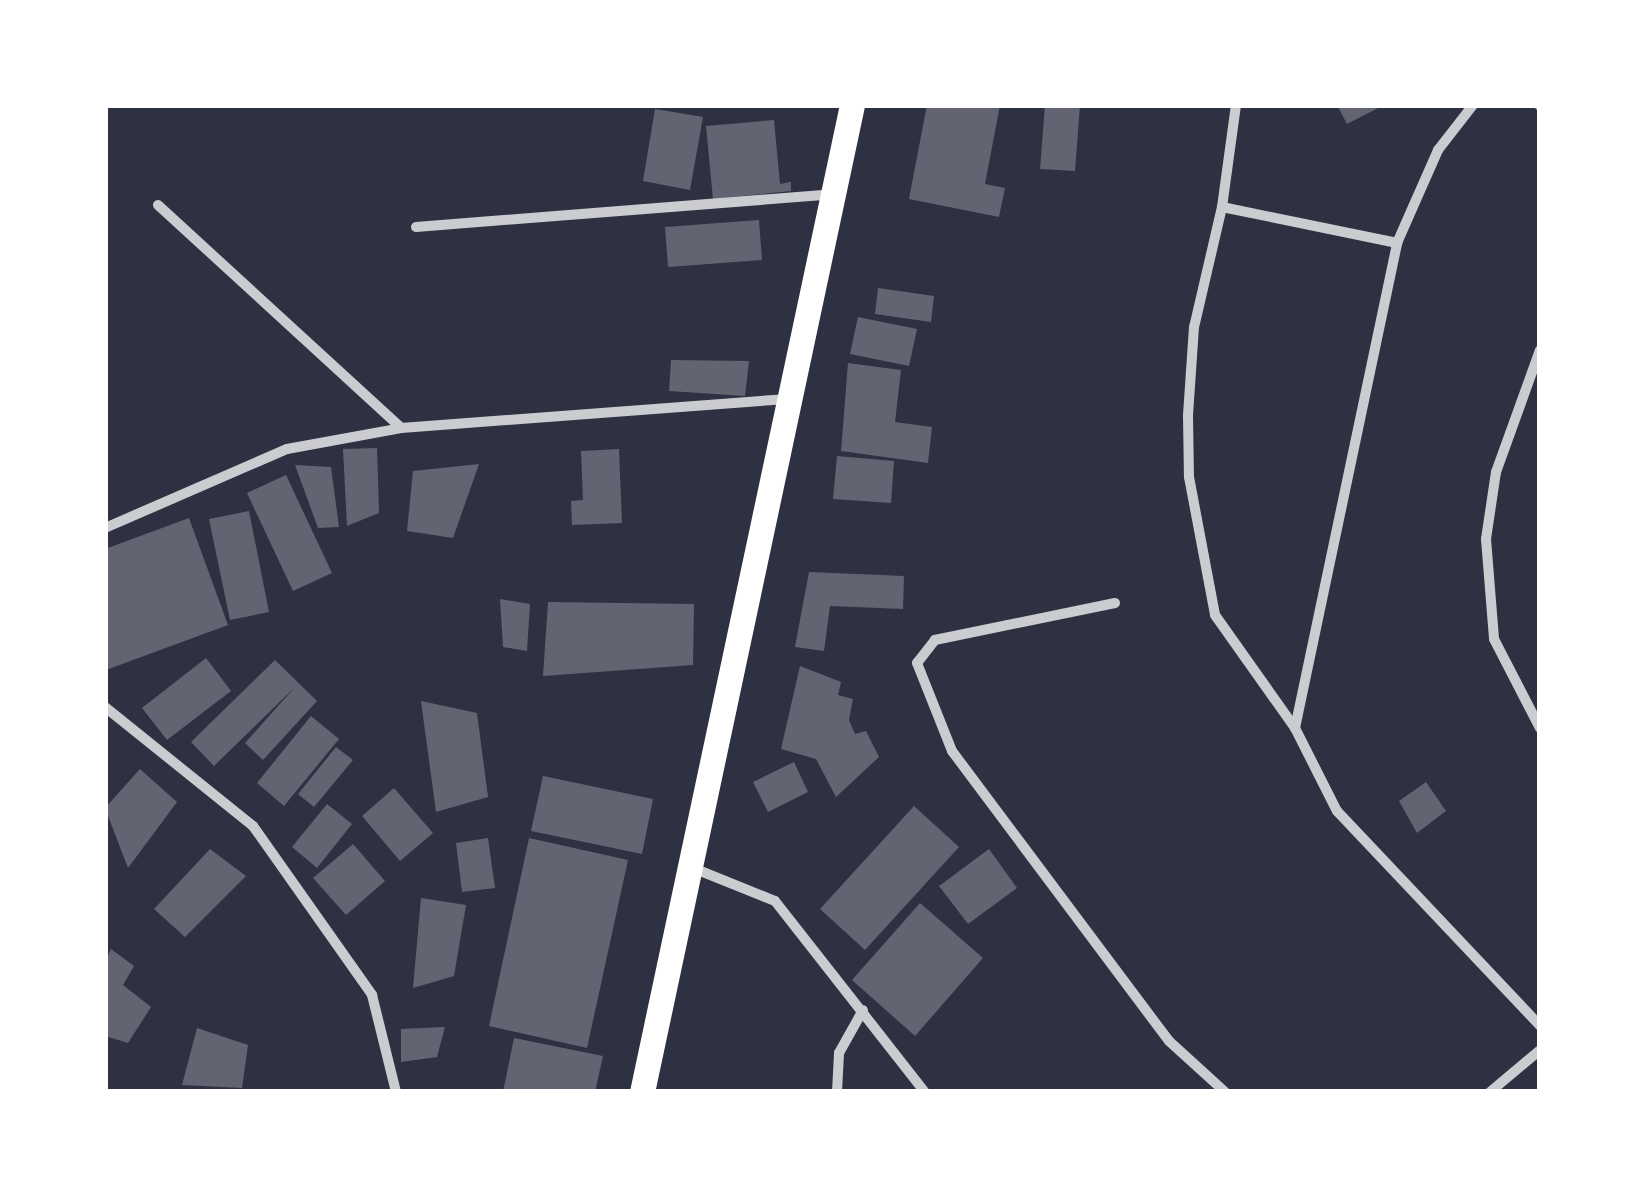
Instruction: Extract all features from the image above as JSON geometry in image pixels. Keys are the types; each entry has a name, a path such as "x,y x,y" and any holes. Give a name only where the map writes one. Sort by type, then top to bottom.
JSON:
{"main road":[{"path":"642,1092 794,398 852,105"}],"street":[{"path":"1236,105 1222,207 1194,327 1188,416 1201,564 1214,615 1295,728 1338,811 1540,1026"},
{"path":"1295,728 1397,244 1438,150 1473,105"},
{"path":"416,227 834,194"},
{"path":"158,205 401,428"},
{"path":"1222,207 1397,244"},
{"path":"1540,350 1496,472 1486,539 1494,639 1540,728"},
{"path":"105,528 287,449 401,428 794,398"},
{"path":"1114,603 935,640 917,663 952,752 1169,1041 1225,1092"},
{"path":"105,708 253,826 372,994 396,1092"},
{"path":"693,868 775,901 924,1092"},
{"path":"837,1092 839,1053 863,1010"},
{"path":"1490,1092 1540,1050"}],"building":[{"path":"927,105 1000,105 985,184 1005,188 999,217 909,199"},
{"path":"1045,105 1080,105 1075,171 1040,169"},
{"path":"1337,105 1384,105 1347,124"},
{"path":"655,109 703,117 690,190 643,181"},
{"path":"774,120 780,184 791,182 791,191 713,199 706,126"},
{"path":"759,220 762,260 668,267 665,227"},
{"path":"878,288 934,296 931,322 875,314"},
{"path":"858,317 917,329 909,366 850,354"},
{"path":"671,360 749,361 745,396 669,391"},
{"path":"848,363 901,370 895,422 932,427 928,463 841,451"},
{"path":"377,448 379,513 347,526 343,449"},
{"path":"619,449 622,523 572,525 571,501 583,500 581,451"},
{"path":"837,456 894,461 891,503 833,499"},
{"path":"479,464 453,538 407,531 413,471"},
{"path":"295,465 331,467 339,527 318,528"},
{"path":"286,475 332,573 293,591 247,493"},
{"path":"249,511 269,612 230,620 209,519"},
{"path":"189,518 228,625 106,670 105,549"},
{"path":"809,572 904,576 903,609 830,606 824,651 795,647"},
{"path":"500,599 530,604 527,651 503,647"},
{"path":"548,602 694,604 693,665 543,676"},
{"path":"206,658 231,691 167,740 142,708"},
{"path":"275,660 317,701 263,760 245,743 295,687 214,766 191,742"},
{"path":"800,666 841,682 838,695 853,699 849,720 855,734 866,731 879,757 836,797 816,759 781,749"},
{"path":"421,701 477,713 488,797 436,812"},
{"path":"311,716 339,739 284,806 257,783"},
{"path":"336,747 353,760 314,807 298,794"},
{"path":"794,762 808,792 768,812 753,782"},
{"path":"140,769 177,802 128,868 105,808"},
{"path":"543,776 653,799 642,854 531,831"},
{"path":"1426,782 1446,811 1417,833 1399,801"},
{"path":"394,788 433,833 400,861 362,816"},
{"path":"327,804 352,824 317,868 292,847"},
{"path":"914,806 959,847 865,950 820,909"},
{"path":"488,838 495,888 462,892 456,843"},
{"path":"529,838 628,860 587,1048 489,1026"},
{"path":"353,844 385,881 346,915 313,878"},
{"path":"210,849 246,876 185,937 154,909"},
{"path":"989,849 1017,888 968,924 939,886"},
{"path":"421,898 466,905 454,976 413,988"},
{"path":"920,903 983,958 915,1036 852,980"},
{"path":"111,949 134,966 123,985 151,1007 128,1043 105,1036 105,962"},
{"path":"445,1027 437,1057 401,1062 401,1029"},
{"path":"197,1028 248,1045 242,1088 182,1085"},
{"path":"514,1038 603,1056 595,1092 503,1092"}]}
